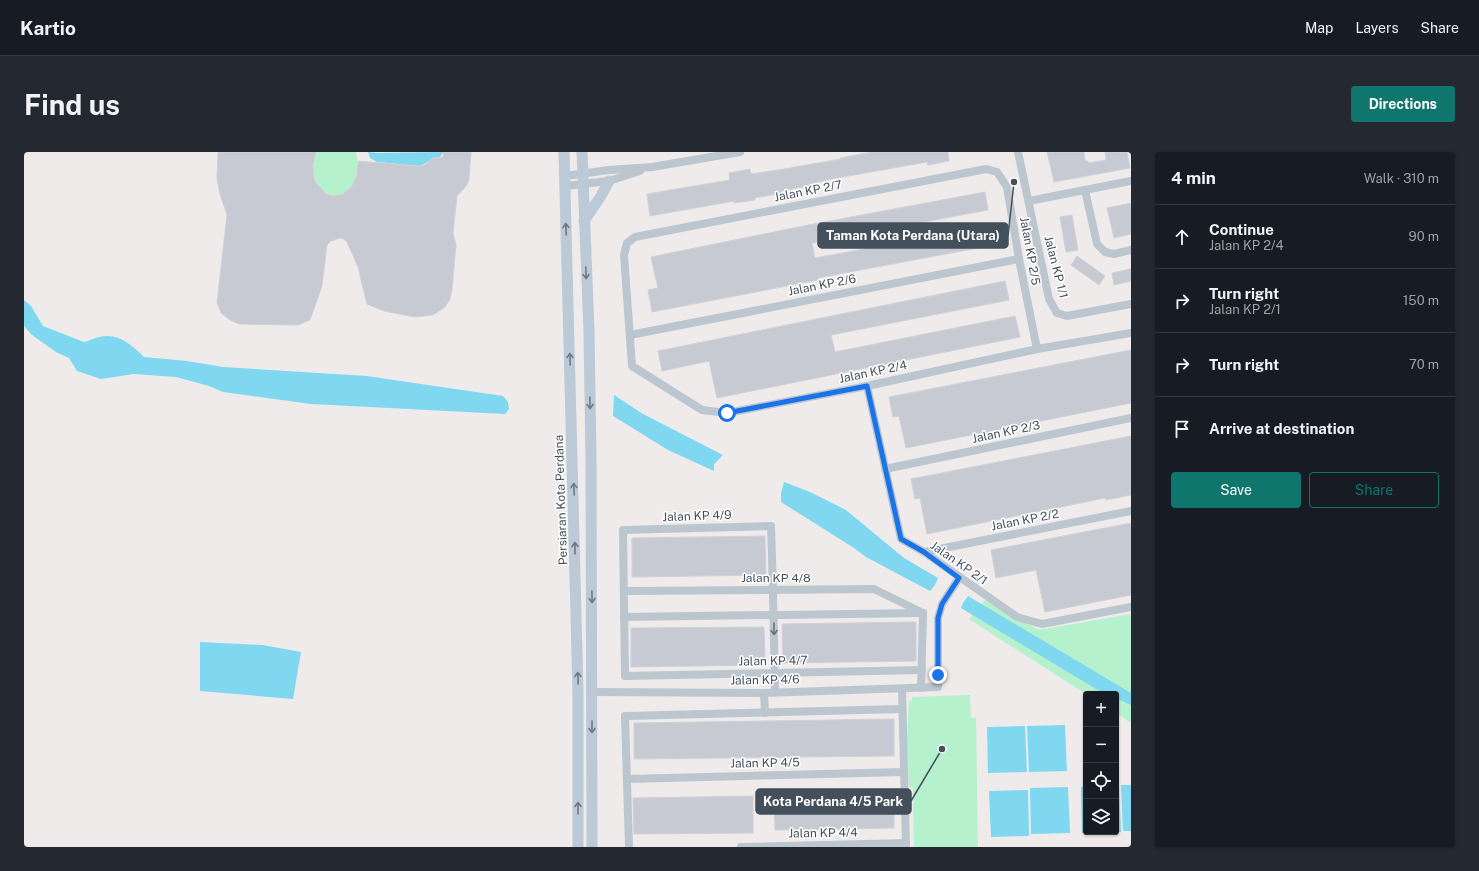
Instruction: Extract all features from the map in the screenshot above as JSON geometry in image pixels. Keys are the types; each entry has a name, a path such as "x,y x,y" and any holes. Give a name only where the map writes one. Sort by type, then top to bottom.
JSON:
{"street":[{"name":"Persiaran Kota Perdana","path":"564,152 578,685 578,847"},
{"path":"582,152 589,331 592,618 592,847"},
{"path":"565,181 740,152"},
{"name":"Jalan KP 1/1","path":"1018,152 1049,299 1057,313 1067,316 1131,304"},
{"path":"583,179 610,181 652,167"},
{"name":"Jalan KP 2/7","path":"630,335 624,255 627,243 635,238 986,169"},
{"name":"Jalan KP 2/5","path":"986,169 997,172 1007,187 1036,349"},
{"path":"584,220 610,181"},
{"path":"1029,201 1131,181"},
{"path":"1085,190 1097,244 1105,252 1114,254 1131,250"},
{"name":"Jalan KP 2/6","path":"630,335 1019,259"},
{"name":"Jalan KP 2/4","path":"630,335 632,366 702,410 727,413 867,386 1036,349 1131,333"},
{"name":"Jalan KP 2/1","path":"867,386 901,539 924,552 959,578 1018,617 1042,624 1131,607"},
{"name":"Jalan KP 2/3","path":"885,469 1131,418"},
{"name":"Jalan KP 2/2","path":"924,552 1131,511"},
{"name":"Jalan KP 4/9","path":"624,591 623,530 771,526 773,590"},
{"name":"Jalan KP 4/6","path":"592,692 764,693 938,688 938,618 942,604 959,578"},
{"name":"Jalan KP 4/8","path":"624,591 874,589 923,613"},
{"path":"773,590 775,692"},
{"path":"624,591 624,617 923,613 921,688"},
{"name":"Jalan KP 4/7","path":"624,617 625,676 922,670"},
{"path":"902,688 906,845"},
{"path":"764,693 765,713"},
{"path":"629,847 625,716 902,709"},
{"name":"Jalan KP 4/5","path":"627,779 904,772"},
{"name":"Jalan KP 4/4","path":"741,847 906,845"}],"green space":[{"path":"317,152 356,152 357,172 352,185 344,193 334,195 324,192 317,183 314,170"},
{"path":"985,600 1039,630 1131,614 1131,723 1119,715 1119,691 1083,692 969,619"},
{"path":"970,695 971,718 976,718 978,847 914,847 913,788 909,787 907,738 909,701 912,700 912,697"}],"water":[{"path":"368,152 443,152 440,157 418,166 377,162 370,158"},
{"path":"24,300 31,306 43,326 84,342 97,337 112,336 129,344 144,357 187,361 223,367 367,376 503,396 508,402 509,409 505,414 311,404 223,392 209,386 176,377 134,374 101,379 77,371 69,358 56,352 32,335 24,326"},
{"path":"614,395 643,414 723,455 714,464 714,471 668,450 613,416"},
{"path":"784,482 810,492 846,510 904,558 938,578 935,585 930,591 866,557 781,502 781,493"},
{"path":"968,596 1131,693 1131,705 1119,699 1119,691 1100,691 1096,689 961,608"},
{"path":"200,642 263,645 301,652 293,699 200,691"},
{"path":"1065,725 1067,771 1029,772 1027,726"},
{"path":"1025,726 1027,772 988,773 987,727"},
{"path":"1119,785 1121,832 1119,832"},
{"path":"1121,785 1131,785 1131,831 1123,831"},
{"path":"1068,787 1070,833 1031,834 1030,788"},
{"path":"1081,787 1083,787 1082,833"},
{"path":"1028,790 1029,836 991,837 989,791"}],"building":[{"path":"218,152 316,152 313,165 316,183 326,194 334,196 343,194 352,186 357,175 358,161 418,166 425,165 433,158 443,157 443,152 471,152 469,179 467,185 457,196 453,233 456,245 452,290 450,299 445,307 433,315 415,317 384,311 367,304 358,267 347,242 340,238 331,241 327,245 322,286 310,320 298,325 291,325 239,324 230,320 221,313 217,302 227,215 219,191 217,177"},
{"path":"873,152 948,152 949,161 928,165 927,162 837,178 809,184 809,186 781,191 782,193 755,198 755,200 734,203 734,201 650,216 647,194 730,180 729,173 750,169 751,174 841,159 840,158"},
{"path":"1047,152 1084,152 1085,161 1088,161 1088,163 1106,160 1105,152 1127,152 1130,168 1054,182"},
{"path":"985,192 988,210 812,243 815,258 995,225 999,244 818,278 818,280 652,312 648,290 658,288 651,257 808,225"},
{"path":"1131,203 1131,234 1114,238 1107,208"},
{"path":"1072,215 1078,250 1066,252 1060,217"},
{"path":"1077,256 1105,276 1099,285 1071,265"},
{"path":"1131,269 1131,281 1114,285 1112,273"},
{"path":"1005,281 1009,300 831,335 835,352 1015,316 1020,337 717,398 709,361 662,371 658,351"},
{"path":"1131,350 1131,403 906,448 899,416 893,417 889,397"},
{"path":"1131,436 1131,495 1106,500 1105,498 927,534 920,498 915,499 911,479"},
{"path":"1131,523 1131,595 1045,612 1036,570 996,578 991,550"},
{"path":"765,536 766,575 632,577 632,538"},
{"path":"916,622 916,661 783,663 782,624"},
{"path":"764,627 765,665 631,667 631,628"},
{"path":"894,719 894,756 634,759 634,723"},
{"path":"894,792 894,828 775,830 774,793"},
{"path":"753,796 753,833 634,834 633,798"}],"place":[{"name":"Taman Kota Perdana (Utara)","path":"1014,182"},
{"name":"Kota Perdana 4/5 Park","path":"942,749"}],"route":[{"path":"727,413 867,386 901,539 924,552 959,578 942,604 938,618 938,675"}]}
